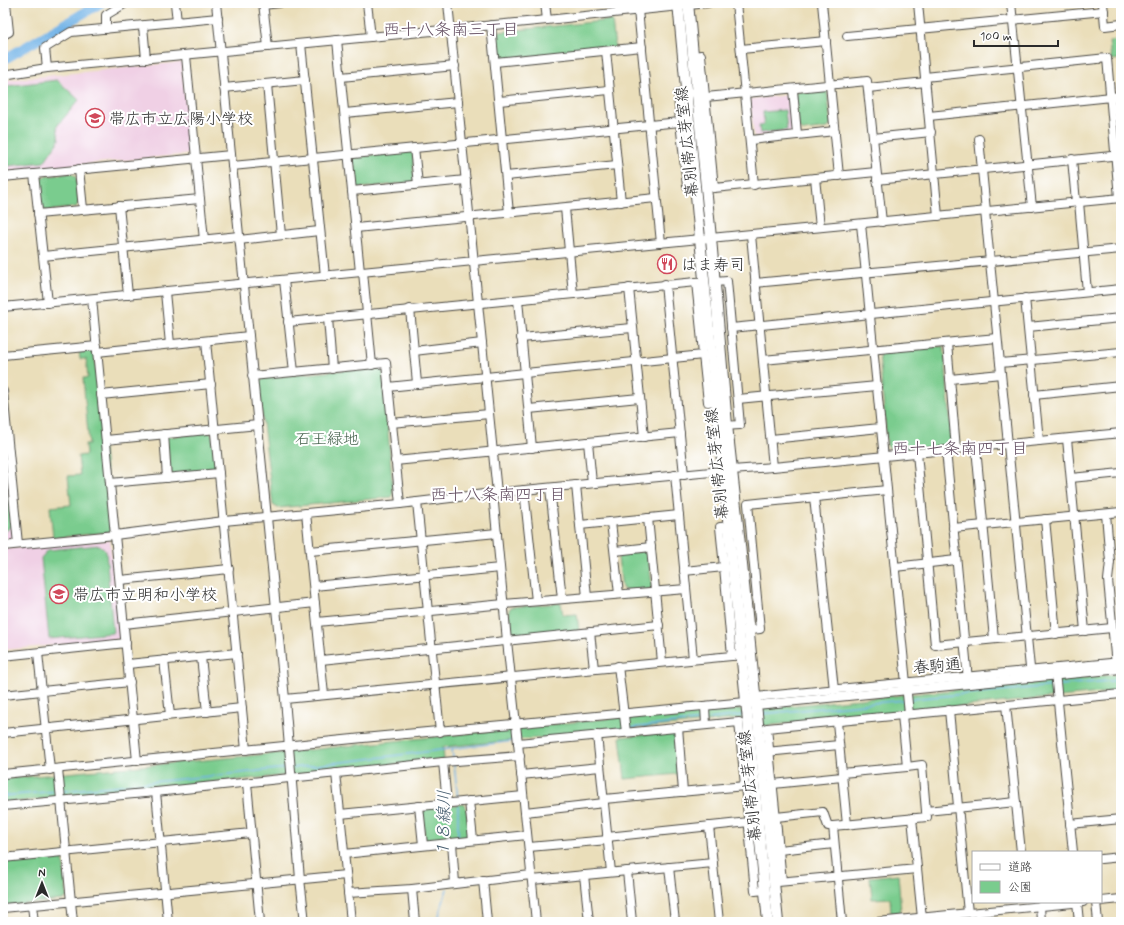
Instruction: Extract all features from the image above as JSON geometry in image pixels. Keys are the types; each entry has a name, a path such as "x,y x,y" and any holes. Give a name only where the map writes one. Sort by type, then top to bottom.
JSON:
{"main road":[{"name":"幕別帯広芽室線","path":"683,4 693,56 691,93"},
{"name":"幕別帯広芽室線","path":"683,4 691,93 703,162 711,238 715,282 710,331 728,470 752,701 763,820 765,890 768,922"},
{"name":"幕別帯広芽室線","path":"703,162 696,185 700,239 717,400 723,426"},
{"name":"幕別帯広芽室線","path":"734,526 741,550 744,631 737,655 752,701"},
{"name":"幕別帯広芽室線","path":"763,820 777,882 778,922"}],"street":[{"path":"3,35 9,32 6,3"},
{"path":"106,29 106,16 126,3"},
{"path":"175,3 177,22"},
{"path":"216,3 305,922"},
{"path":"268,47 263,4 280,3"},
{"path":"367,3 371,37"},
{"path":"448,3 493,452 497,533 510,677 520,756 536,922"},
{"path":"545,3 547,20"},
{"path":"3,75 47,68 186,56 547,20 633,8 708,3"},
{"path":"736,3 754,184"},
{"path":"822,3 839,176"},
{"path":"918,3 938,216"},
{"path":"1011,3 1032,207"},
{"path":"847,36 1013,20 1103,7 1105,26 1121,24"},
{"path":"633,8 642,47 661,243"},
{"path":"47,68 45,48 71,32 218,18"},
{"path":"491,25 509,213"},
{"path":"143,26 146,59"},
{"path":"337,40 352,191 372,365"},
{"path":"741,49 826,41"},
{"path":"301,44 324,276"},
{"path":"495,62 642,47"},
{"path":"606,51 621,202"},
{"path":"693,56 702,55 706,98 703,162 714,188 839,176 935,174 1118,155"},
{"path":"186,56 204,240"},
{"path":"3,307 1120,198 1118,155 1107,58 1018,67 868,88"},
{"path":"341,77 455,66"},
{"path":"224,88 305,80"},
{"path":"706,98 867,81 882,222"},
{"path":"268,84 281,235"},
{"path":"499,101 609,90"},
{"path":"792,90 797,134"},
{"path":"691,93 678,94 687,186 696,185"},
{"path":"929,116 1121,96"},
{"path":"345,113 458,102"},
{"path":"232,166 680,122"},
{"path":"750,140 835,131"},
{"path":"873,138 931,132"},
{"path":"979,139 1030,674"},
{"path":"414,148 418,184"},
{"path":"3,177 231,154"},
{"path":"1072,160 1084,252 1087,292"},
{"path":"506,176 617,165"},
{"path":"79,169 83,209"},
{"path":"34,174 48,303"},
{"path":"815,178 820,228"},
{"path":"352,191 466,180"},
{"path":"356,228 656,198"},
{"path":"38,214 200,199"},
{"path":"119,206 128,295"},
{"path":"565,208 573,294"},
{"path":"861,224 906,686 905,715 907,766"},
{"path":"43,256 204,240 319,231"},
{"path":"751,235 762,360 774,467"},
{"path":"755,283 1121,249"},
{"path":"284,280 294,372"},
{"path":"715,282 727,281 740,425 723,426"},
{"path":"288,322 696,282 710,331 703,355 708,402 717,400"},
{"path":"665,284 680,433 679,515 693,659"},
{"path":"629,288 644,437"},
{"path":"731,328 1121,289"},
{"path":"165,292 170,344"},
{"path":"1025,298 1039,441"},
{"path":"92,299 137,761"},
{"path":"518,300 532,448"},
{"path":"410,309 417,383"},
{"path":"328,318 332,369"},
{"path":"1028,328 1121,318"},
{"path":"521,338 632,328"},
{"path":"3,355 170,344 249,336"},
{"path":"762,360 997,338"},
{"path":"206,340 246,750"},
{"path":"946,342 956,449"},
{"path":"414,351 482,343"},
{"path":"1000,363 1121,352"},
{"path":"388,387 703,355"},
{"path":"252,376 386,363 400,504"},
{"path":"950,379 1001,374"},
{"path":"101,395 211,384"},
{"path":"738,399 877,386"},
{"path":"1034,395 1121,386"},
{"path":"3,391 18,544"},
{"path":"529,409 639,398"},
{"path":"391,423 488,414"},
{"path":"106,440 258,426"},
{"path":"771,439 880,428"},
{"path":"395,461 680,433"},
{"path":"3,546 115,535 224,521 592,483 976,448 1121,433"},
{"path":"164,434 167,478"},
{"path":"1067,439 1085,630"},
{"path":"588,442 592,483"},
{"path":"976,448 994,639"},
{"path":"946,450 968,680"},
{"path":"917,453 935,646 1112,628"},
{"path":"110,484 219,473"},
{"path":"1071,478 1121,473"},
{"path":"576,485 587,597"},
{"path":"550,488 562,599"},
{"path":"524,490 536,601"},
{"path":"744,631 760,629 748,504 887,490"},
{"path":"814,497 834,690"},
{"path":"417,502 423,576 440,732"},
{"path":"953,528 1121,512"},
{"path":"306,513 324,695"},
{"path":"1106,514 1110,562 1108,580 1112,628 1118,666"},
{"path":"580,525 679,515"},
{"path":"648,518 662,662"},
{"path":"1044,519 1056,634"},
{"path":"611,522 619,594"},
{"path":"284,699 737,655 724,567 720,527 734,526"},
{"path":"310,551 497,533"},
{"path":"615,551 651,548"},
{"path":"741,550 753,549"},
{"path":"895,567 956,560"},
{"path":"684,571 724,567"},
{"path":"314,586 500,568"},
{"path":"120,580 229,569"},
{"path":"317,622 536,601 686,589"},
{"path":"124,624 315,604"},
{"path":"321,660 659,625"},
{"path":"590,632 594,669"},
{"path":"3,656 126,643"},
{"path":"38,652 46,728 61,801 73,922"},
{"path":"128,664 237,653"},
{"path":"201,657 206,712"},
{"path":"164,660 170,715"},
{"path":"618,666 626,732"},
{"name":"春駒通","path":"752,701 1118,666"},
{"path":"1055,672 1073,851"},
{"path":"3,695 130,682"},
{"name":"春駒通","path":"752,701 834,690 906,686"},
{"path":"917,869 777,882 779,850 745,786 756,753 767,728 1121,694"},
{"path":"3,774 752,701"},
{"path":"1006,705 1021,851"},
{"path":"705,706 706,724"},
{"path":"3,732 242,708"},
{"path":"949,710 958,808 963,916"},
{"path":"518,742 739,722 773,784 763,820"},
{"path":"837,722 847,825"},
{"path":"678,727 683,792"},
{"path":"597,735 611,872"},
{"path":"756,753 839,745"},
{"path":"3,806 247,783 443,762 520,756"},
{"path":"443,762 447,803"},
{"path":"528,847 823,812 828,826 927,817 922,765 773,784"},
{"path":"521,775 600,767"},
{"path":"336,773 351,922"},
{"path":"247,783 260,922"},
{"path":"525,812 604,801 745,786"},
{"path":"156,792 168,922"},
{"path":"340,814 524,796"},
{"path":"469,801 473,840"},
{"path":"926,811 1016,802"},
{"path":"419,806 423,846"},
{"path":"912,818 922,918"},
{"path":"1070,824 1121,819"},
{"path":"710,826 719,922"},
{"path":"833,826 842,922"},
{"path":"3,858 251,833"},
{"path":"344,854 527,835"},
{"path":"452,843 455,883"},
{"path":"779,850 834,844"},
{"path":"1102,860 1121,857"},
{"path":"348,893 412,889 483,880 584,875 713,863"},
{"path":"669,867 675,922"},
{"path":"627,871 632,922"},
{"path":"3,908 346,875"},
{"path":"584,875 589,922"},
{"path":"483,880 487,922"},
{"path":"412,889 415,922"},
{"path":"1102,900 1121,898"},
{"path":"877,922 963,916 1026,905 1040,906 1068,903"},
{"path":"1077,903 1079,922"},
{"path":"1096,903 1098,922"},
{"path":"32,906 34,922"},
{"path":"1040,906 1041,922"}],"shaded area":[{"name":"帯広市立広陽小学校","path":"182,62 190,154 3,172 3,82 7,80"},
{"path":"789,95 793,132 754,137 750,99"},
{"path":"3,422 15,538 3,540"},
{"name":"帯広市立明和小学校","path":"110,540 120,639 3,650 3,549"}],"green space":[{"path":"612,20 615,48 503,60 497,57 496,36 499,32"},
{"path":"1121,40 1121,59 1111,60 1109,41"},
{"path":"57,80 79,100 57,126 59,140 44,162 8,166 3,164 3,88 7,86"},
{"path":"827,89 831,124 828,128 804,131 798,127 795,92"},
{"path":"785,110 787,130 760,133 759,126 764,125 763,112"},
{"path":"409,151 413,153 414,182 360,188 354,186 352,159 354,157"},
{"path":"71,173 76,177 79,202 76,207 47,211 41,208 39,181 42,177"},
{"path":"944,346 952,440 950,445 894,451 887,446 879,352"},
{"path":"94,350 112,530 110,532 53,538 50,507 71,505 68,476 80,475 78,456 86,455 85,444 89,444 83,378 88,378 86,359 80,359 79,351"},
{"name":"石王緑地","path":"378,367 383,369 393,492 392,497 278,508 273,505 258,383 263,378"},
{"path":"209,432 212,435 216,468 214,471 173,475 170,473 166,437"},
{"path":"3,446 11,526 3,534"},
{"path":"100,545 106,551 113,633 49,639 41,558 48,550"},
{"path":"644,551 648,554 652,586 650,589 626,591 622,588 618,558 622,554"},
{"path":"561,603 563,615 577,614 579,631 515,637 511,634 509,610 511,607"},
{"path":"1121,674 1121,691 762,726 760,717 443,747 444,760 3,803 3,779 280,753 623,717 766,708"},
{"path":"672,732 675,734 678,774 625,779 620,737"},
{"path":"464,804 466,807 470,836 468,839 428,844 425,841 422,808"},
{"path":"59,856 63,858 67,897 63,900 3,906 3,860"},
{"path":"898,874 901,912 891,913 890,898 872,899 870,877"}],"waterway":[{"path":"3,60 101,3"},
{"path":"1059,685 1121,680"},
{"path":"910,699 1053,686"},
{"path":"760,714 904,700"},
{"path":"709,719 743,715"},
{"path":"629,728 703,720"},
{"path":"613,730 623,729"},
{"path":"293,768 514,741"},
{"name":"１８線川","path":"452,748 453,758"},
{"name":"１８線川","path":"454,764 458,800"},
{"path":"63,791 288,768"},
{"path":"3,796 57,791"},
{"name":"１８線川","path":"458,806 458,840"},
{"name":"１８線川","path":"437,922 447,889"}],"place":[{"name":"帯広市立広陽小学校","path":"95,118"},
{"name":"はま寿司","path":"667,264"},
{"name":"帯広市立明和小学校","path":"59,594"}],"district":[{"name":"西十八条南三丁目","path":"451,29"},
{"name":"西十七条南四丁目","path":"960,448"},
{"name":"西十八条南四丁目","path":"498,494"}]}
